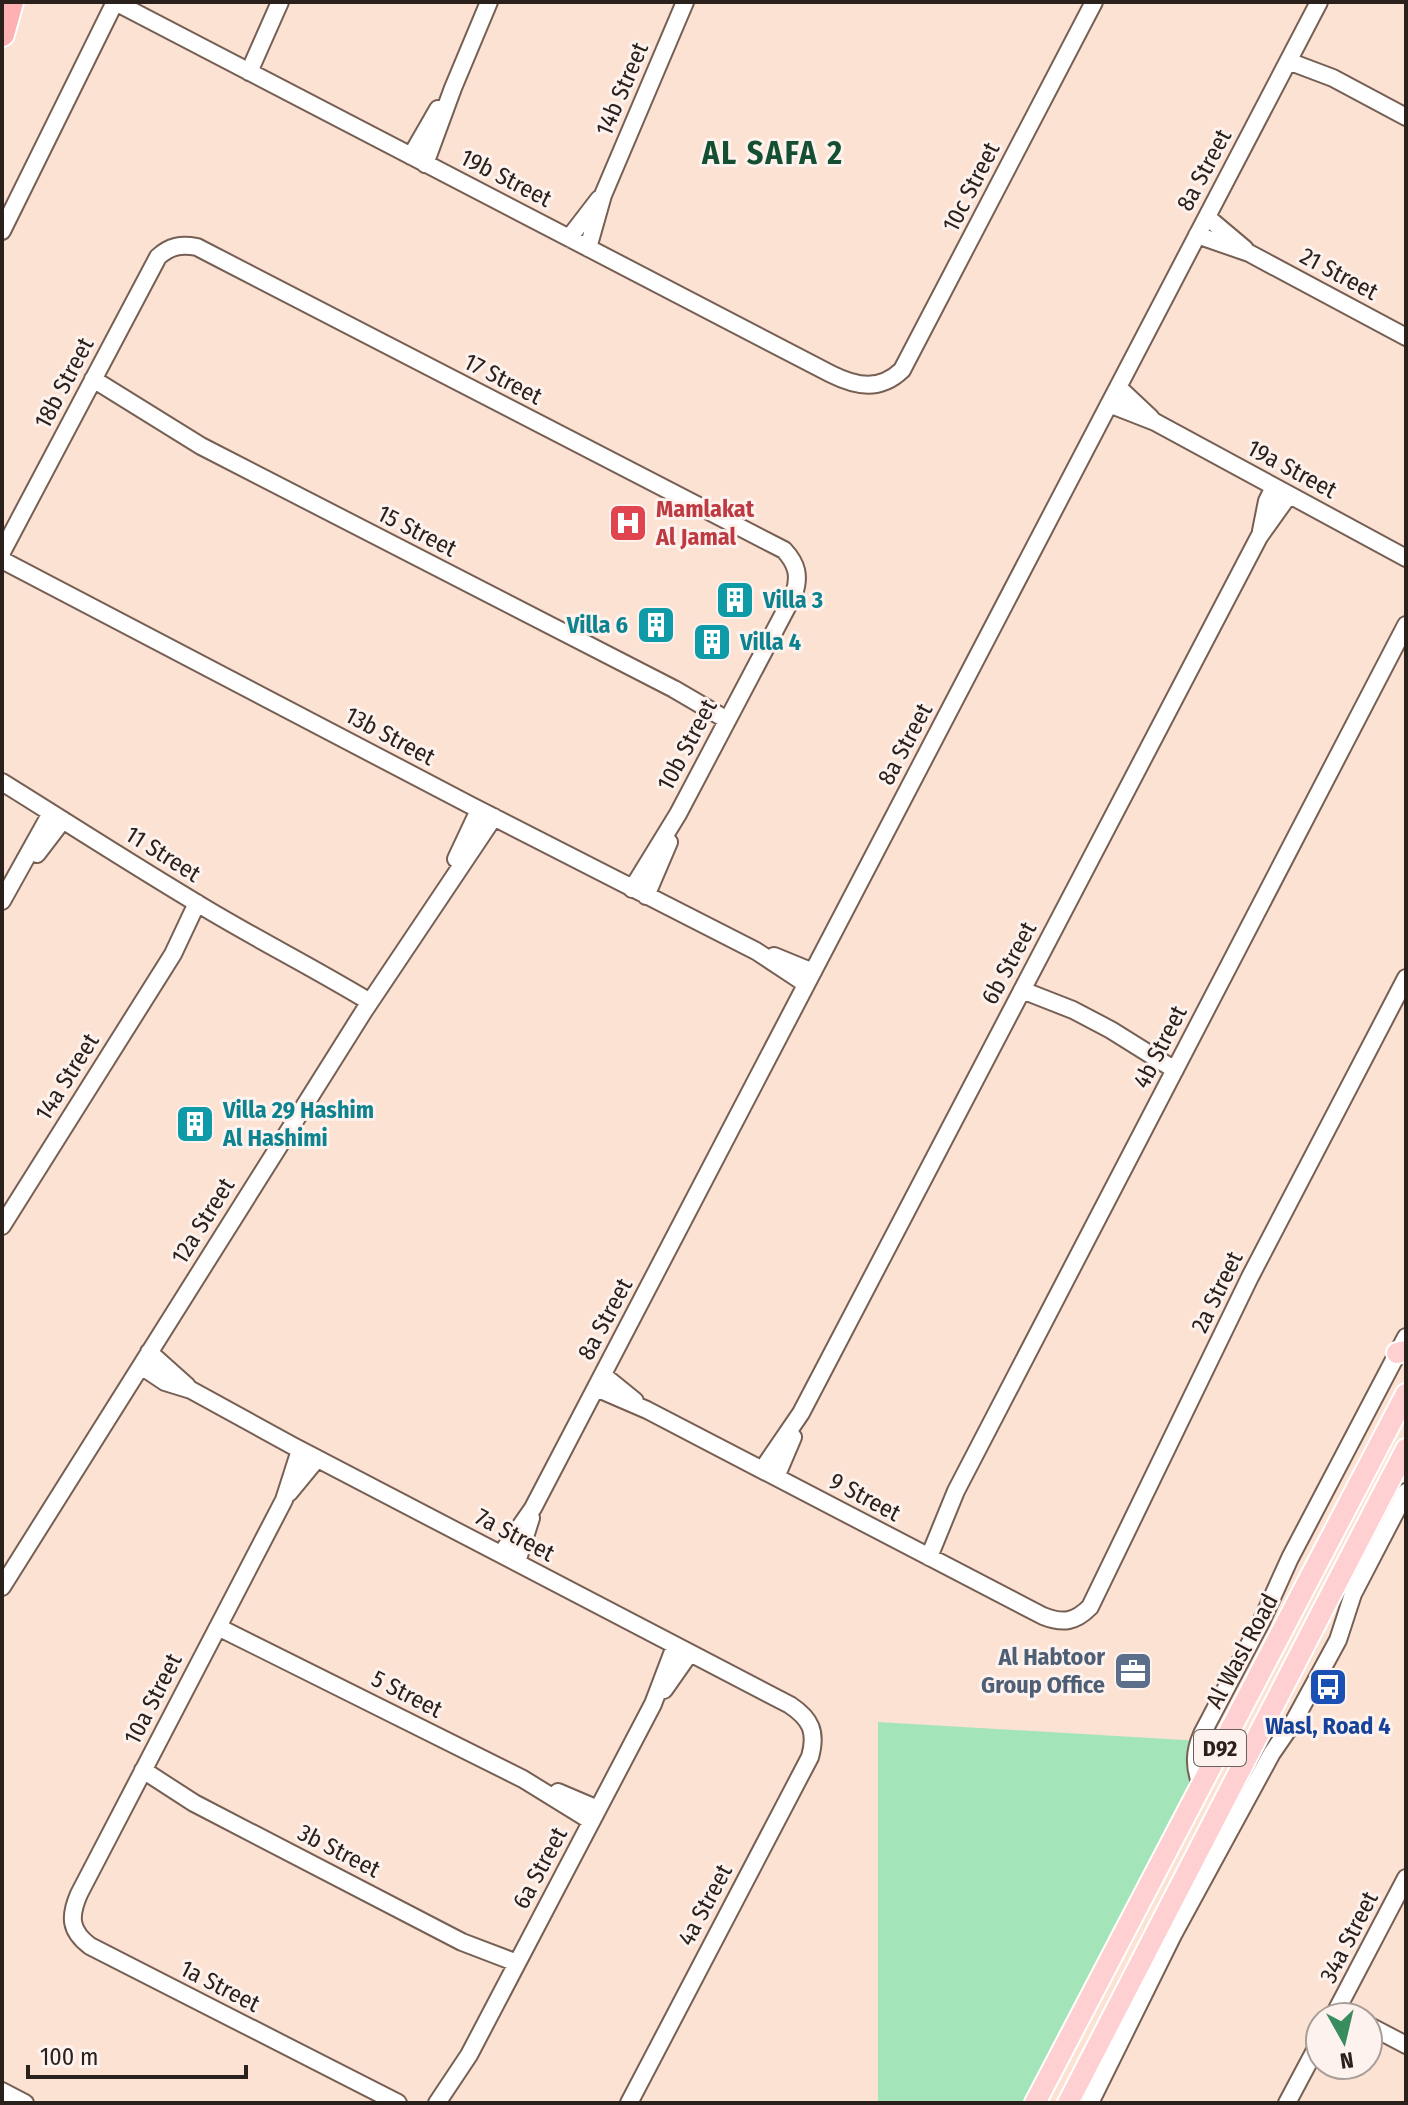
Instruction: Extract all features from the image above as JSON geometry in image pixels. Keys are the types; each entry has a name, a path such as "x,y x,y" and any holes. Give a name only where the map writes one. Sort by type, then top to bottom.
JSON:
{"highway":[{"path":"2,34 11,2"}],"main road":[{"name":"Al Wasl Road","path":"1035,2103 1406,1394"},
{"name":"D92","path":"1068,2103 1406,1449"}],"street":[{"path":"2,231 115,2"},
{"name":"19b Street","path":"115,2 843,380 860,385 880,385"},
{"path":"249,72 280,2"},
{"path":"418,160 453,88 489,2"},
{"name":"14b Street","path":"588,248 603,195 685,2"},
{"name":"10c Street","path":"880,385 902,370 1094,2"},
{"name":"8a Street","path":"501,1554 533,1508 1319,2"},
{"path":"1291,55 1406,117"},
{"name":"14b Street","path":"569,238 603,195"},
{"name":"21 Street","path":"1207,217 1249,253"},
{"name":"21 Street","path":"1197,235 1249,253 1406,337"},
{"name":"18b Street","path":"2,552 158,257 167,249 177,246"},
{"name":"17 Street","path":"177,246 197,247 784,550 797,570"},
{"name":"15 Street","path":"91,384 201,446 674,689 730,714"},
{"name":"19a Street","path":"1118,387 1155,422"},
{"name":"19a Street","path":"1109,404 1155,422 1406,558"},
{"name":"6b Street","path":"769,1474 1259,537 1267,501 1281,491"},
{"name":"13b Street","path":"2,560 810,978"},
{"name":"10b Street","path":"639,892 794,594 798,583 797,570"},
{"name":"4b Street","path":"922,1554 1406,625"},
{"name":"11 Street","path":"2,782 367,1007"},
{"name":"12a Street","path":"2,1587 448,883 486,813"},
{"path":"2,901 22,862 57,816"},
{"name":"14a Street","path":"2,1226 203,907"},
{"name":"2a Street","path":"1068,1622 1080,1617 1090,1607 1250,1277 1406,978"},
{"path":"1026,984 1178,1065"},
{"path":"1201,1785 1195,1764 1197,1743 1262,1620 1290,1558 1403,1347"},
{"name":"7a Street","path":"145,1359 165,1382 191,1390 317,1459 790,1705 803,1714 812,1726"},
{"name":"9 Street","path":"599,1381 626,1392 642,1408 922,1554 1043,1616 1068,1622"},
{"name":"10a Street","path":"72,1925 72,1909 79,1894 285,1497 300,1450"},
{"name":"10a Street","path":"285,1497 317,1459"},
{"path":"1090,2103 1173,1935 1272,1753 1294,1721 1338,1640 1353,1594 1406,1492"},
{"name":"8a Street","path":"517,1562 533,1508"},
{"name":"5 Street","path":"221,1620 269,1651 523,1779 545,1786 595,1815"},
{"name":"6a Street","path":"437,2103 469,2055 682,1649"},
{"name":"4a Street","path":"629,2103 810,1757 814,1741 812,1726"},
{"name":"3b Street","path":"140,1776 514,1969"},
{"name":"34a Street","path":"1348,2001 1406,1878"},
{"name":"1a Street","path":"72,1925 78,1937 90,1946 398,2103"},
{"path":"1384,2033 1406,2045"},
{"name":"6a Street","path":"451,2103 469,2055"},
{"path":"1287,2103 1304,2071"},
{"path":"2,2091 25,2103"}],"green space":[{"path":"878,1722 1201,1741 1209,1745 1205,1758 1022,2103 878,2103"}],"place":[{"name":"Mamlakat Al Jamal","path":"628,523"},
{"name":"Villa 3","path":"735,600"},
{"name":"Villa 6","path":"656,625"},
{"name":"Villa 4","path":"712,642"},
{"name":"Villa 29 Hashim Al Hashimi","path":"195,1124"},
{"name":"Al Habtoor Group Office","path":"1133,1671"},
{"name":"Wasl, Road 4","path":"1328,1687"}],"district":[{"name":"AL SAFA 2","path":"773,153"}]}
